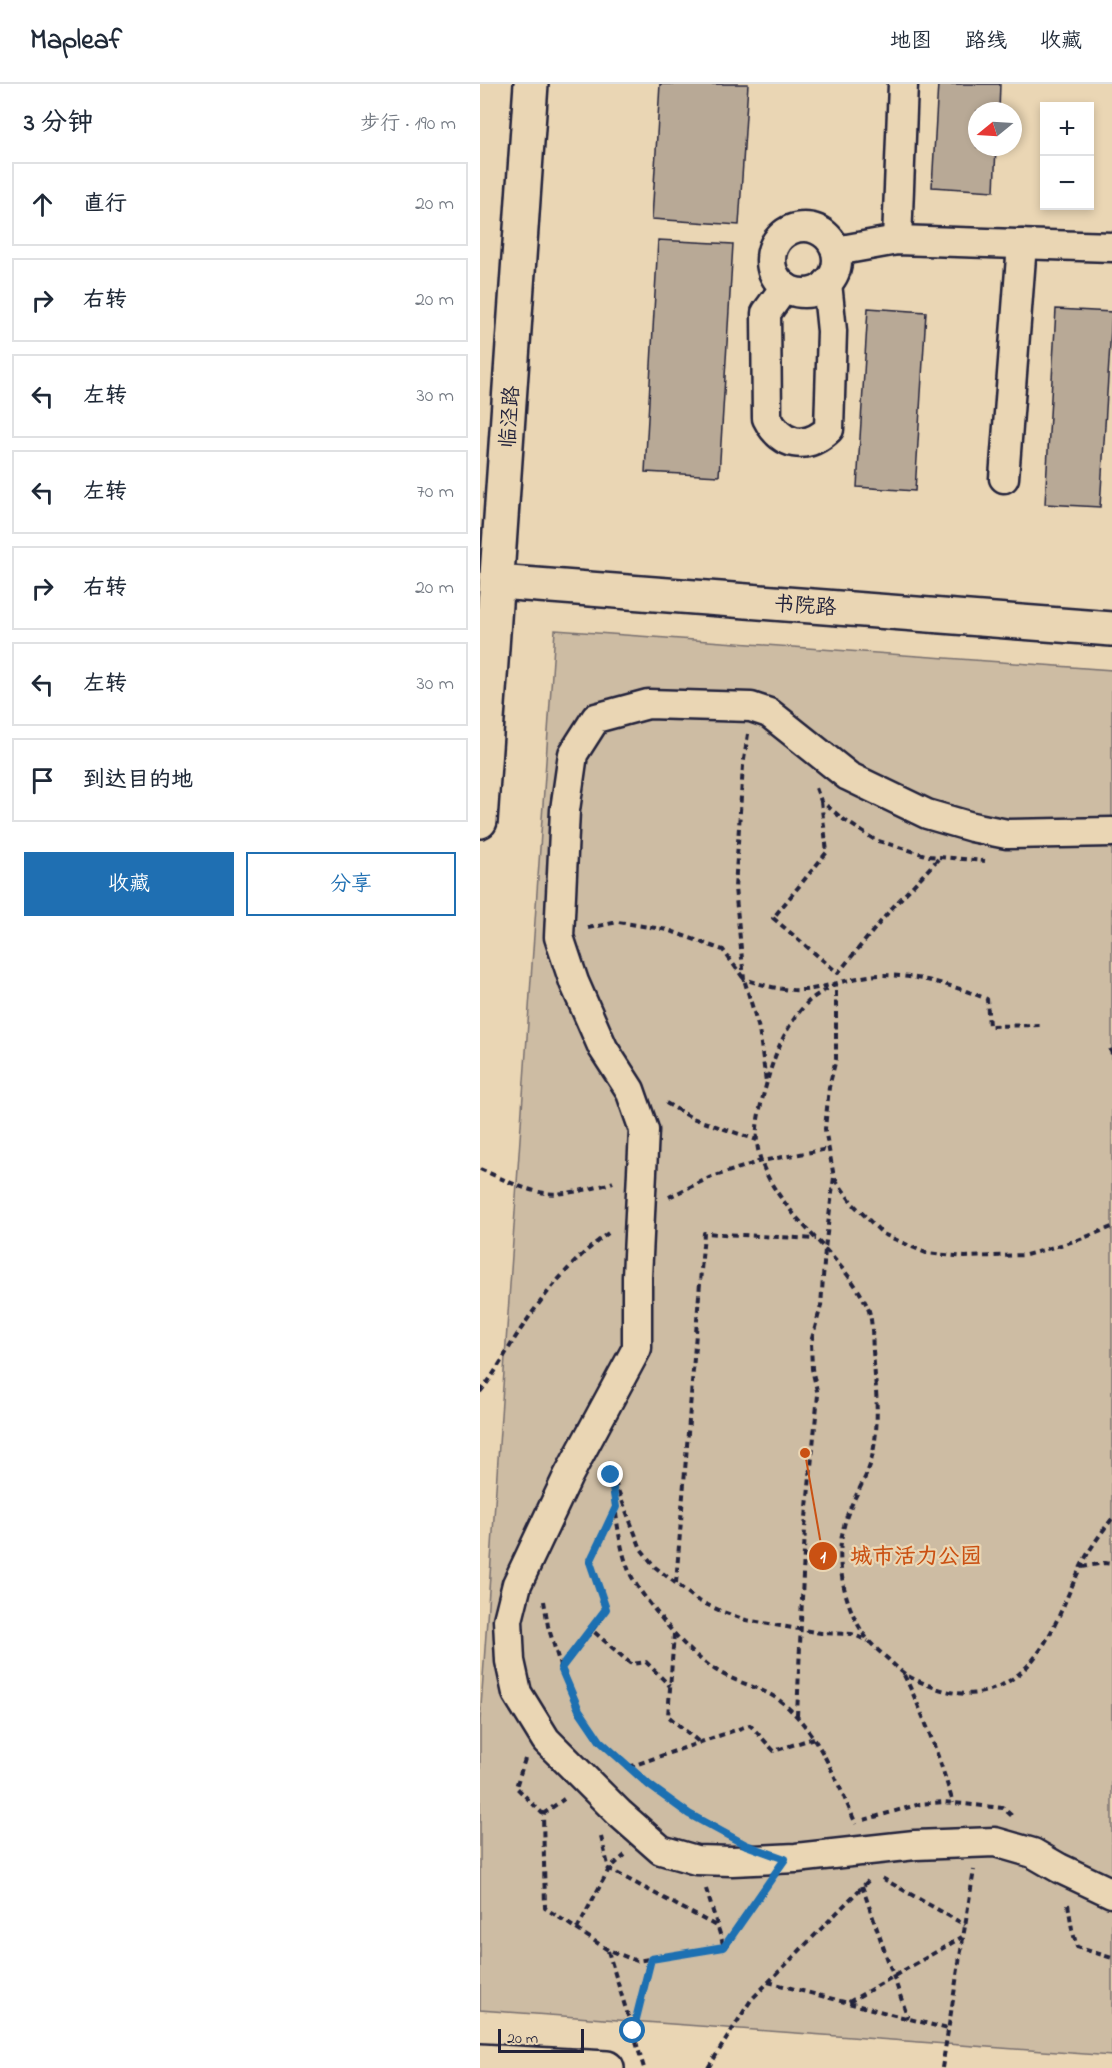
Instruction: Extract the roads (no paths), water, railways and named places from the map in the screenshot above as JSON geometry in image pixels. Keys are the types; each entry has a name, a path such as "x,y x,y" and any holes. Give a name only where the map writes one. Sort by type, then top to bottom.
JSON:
{"street":[{"name":"临泾路","path":"480,821 481,779 498,582 531,84"},
{"path":"897,240 903,84"},
{"path":"801,227 823,232 836,251 837,263 834,274 827,283 818,290 807,293 796,292 785,287 777,279 772,268 771,257 780,237 790,230 801,227"},
{"path":"836,251 897,240 1112,247"},
{"path":"1004,478 1022,244"},
{"path":"785,287 766,313 767,418 772,429 782,437 803,443 821,436 829,429 832,331 827,283"},
{"name":"书院路","path":"498,582 1112,628"},
{"path":"1112,832 1007,834 972,827 927,813 848,776 769,713 751,707 648,704 596,718 573,754 565,810 559,937 574,982 603,1048 630,1090 644,1130 637,1277 637,1348 568,1476 517,1584 508,1620 510,1661 517,1693 536,1725 546,1740 661,1850 696,1860 732,1862 785,1859 915,1845 995,1842 1033,1853 1112,1893"},
{"path":"480,2061 607,2068"}],"place":[{"name":"城市活力公园","path":"805,1453"}]}
